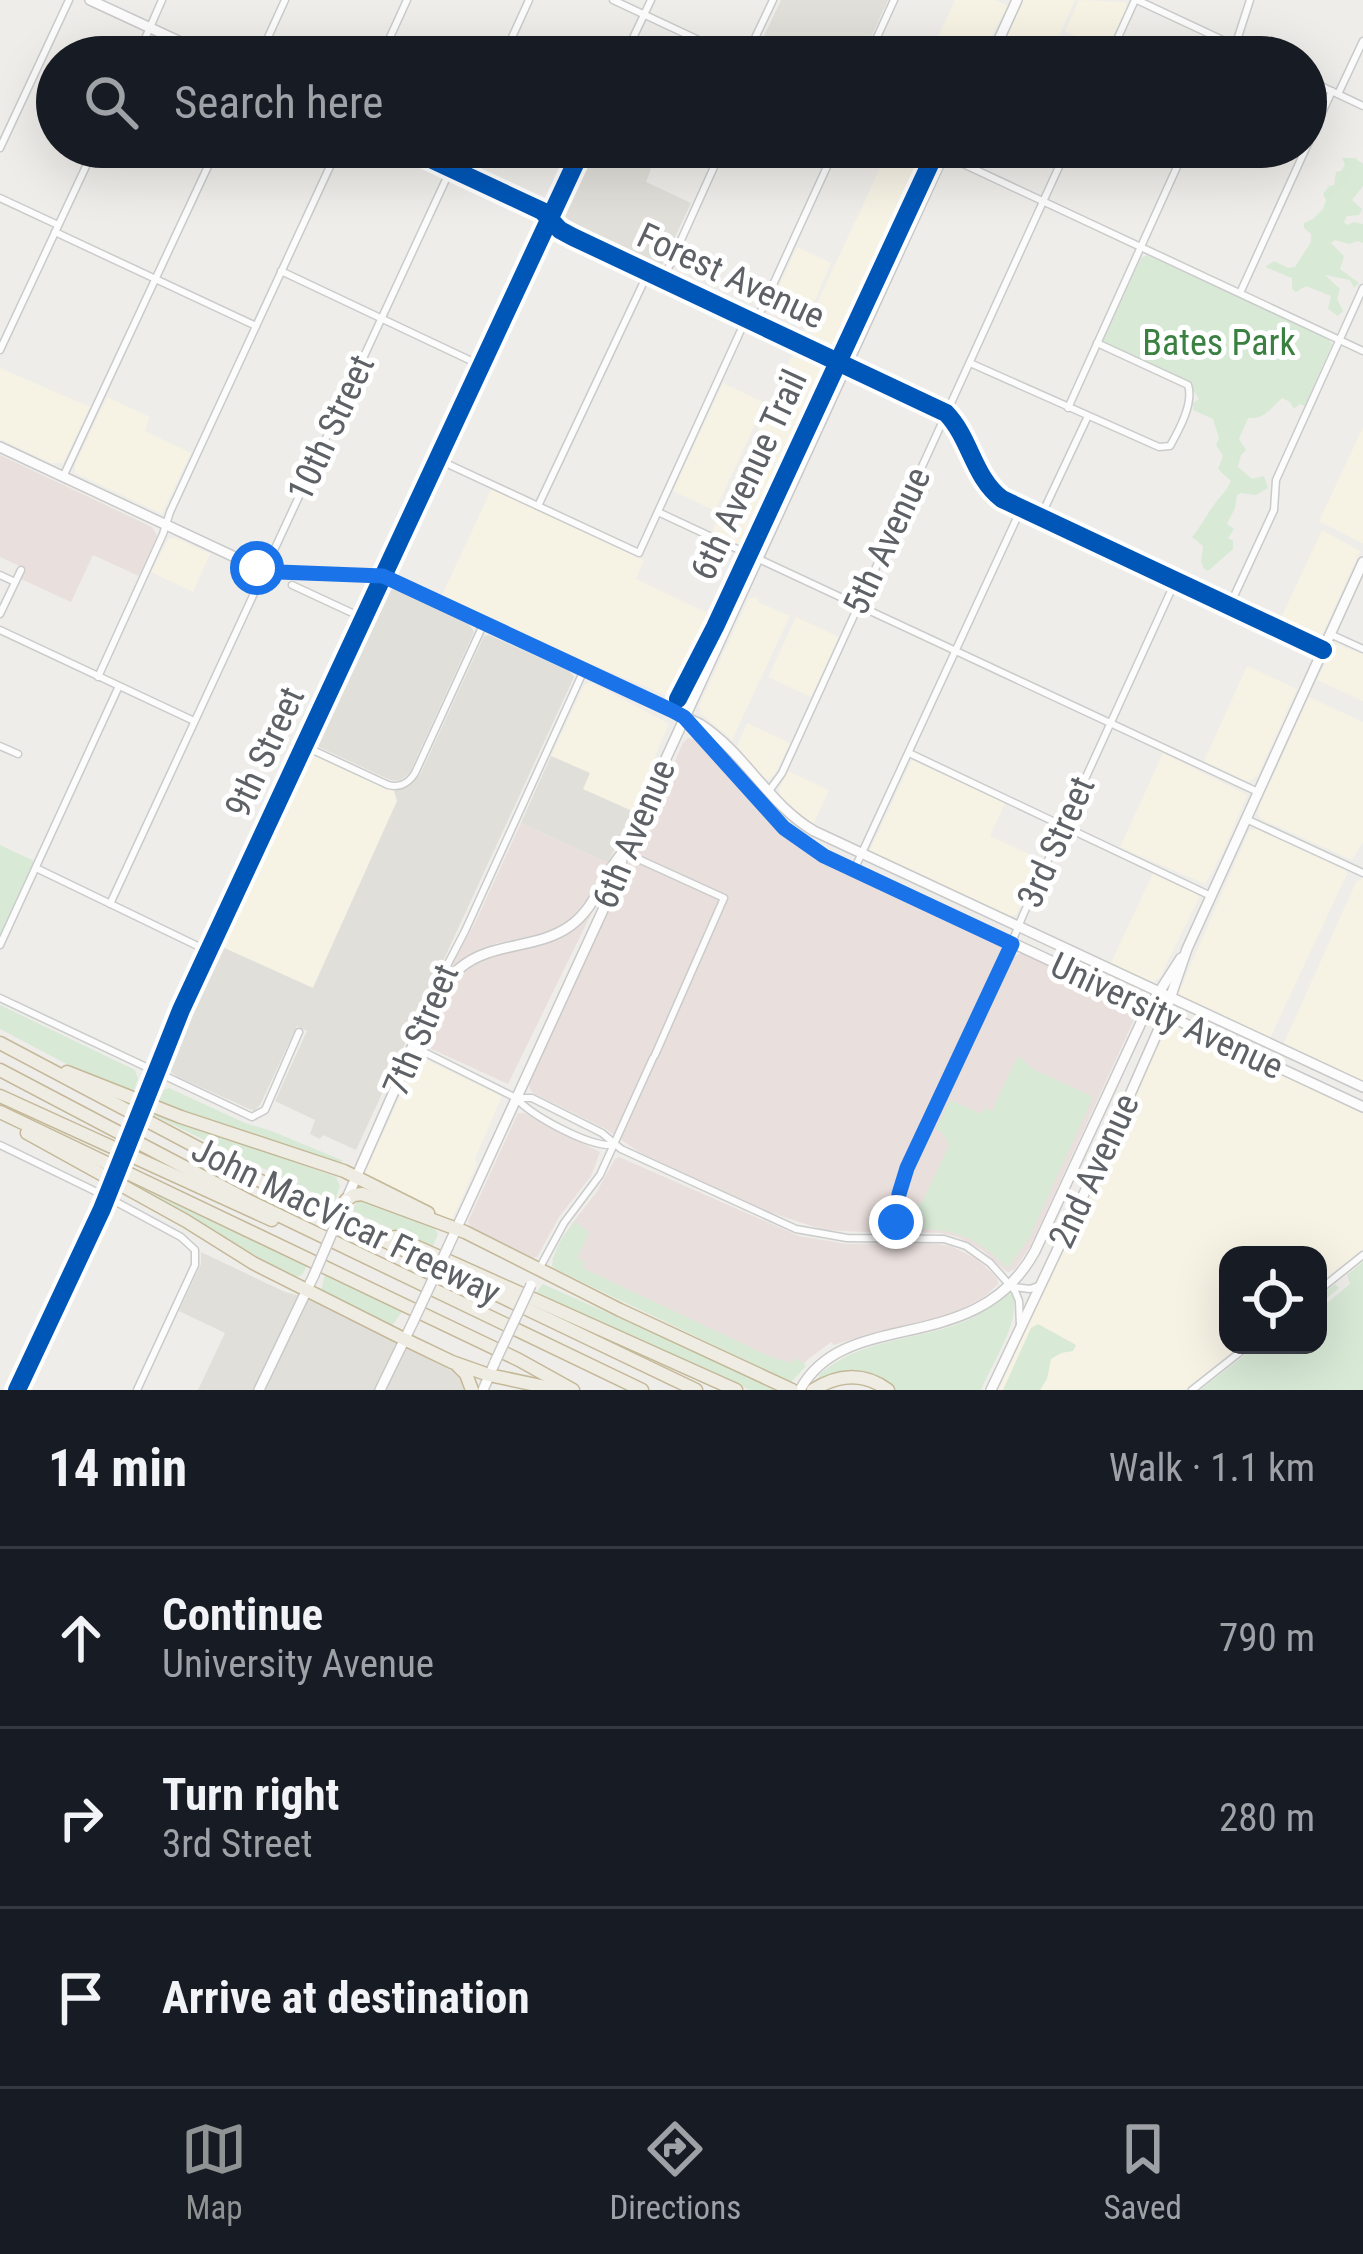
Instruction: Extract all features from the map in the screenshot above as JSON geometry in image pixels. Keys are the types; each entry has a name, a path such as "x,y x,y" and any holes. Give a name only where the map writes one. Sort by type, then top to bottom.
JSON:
{"highway":[{"name":"John MacVicar Freeway","path":"0,1043 272,1186 696,1390"},
{"path":"30,1059 356,1176 450,1227"},
{"name":"John MacVicar Freeway","path":"0,1070 311,1232 642,1390"},
{"path":"0,1096 260,1216 311,1232"},
{"path":"0,1114 305,1290 452,1362 466,1374 472,1390"},
{"path":"0,1114 573,1390"},
{"path":"272,1186 736,1390"},
{"path":"346,1200 362,1194 450,1227 796,1390"},
{"path":"452,1362 560,1390"},
{"path":"818,1387 844,1377 862,1377 888,1390"}],"main road":[{"path":"90,0 169,36"},
{"path":"1001,36 1017,0"},
{"name":"6th Avenue","path":"380,1390 448,1247 450,1227 516,1098 620,873 623,852 938,168"},
{"name":"Forest Avenue","path":"451,169 542,211 573,238 946,413"},
{"path":"946,413 964,436 987,485 1002,499 1323,650"},
{"name":"University Avenue","path":"0,447 265,570 383,576 484,623 684,717 763,796 800,822 1363,1087"},
{"name":"2nd Avenue","path":"991,1390 1107,1144 1164,1016 1187,949 1363,562"},
{"name":"9th Street","path":"17,1390 109,1192 208,952 383,576"},
{"name":"University Avenue","path":"763,796 784,828 801,842 854,870 1363,1107"},
{"path":"437,994 462,967 485,952 547,938 571,926 592,904 623,852"},
{"name":"2nd Avenue","path":"1010,1285 1030,1260 1149,1008 1187,949"},
{"name":"7th Street","path":"259,1390 437,994"},
{"path":"1082,1150 1107,1144"},
{"path":"1043,1232 1057,1251"},
{"path":"482,1390 539,1269"},
{"path":"796,1390 812,1371 844,1348 964,1316 1010,1285"}],"street":[{"path":"52,36 69,0"},
{"path":"146,36 162,0"},
{"path":"269,36 285,0"},
{"path":"391,36 407,0"},
{"path":"513,36 529,0"},
{"path":"613,0 689,36"},
{"path":"634,36 651,0"},
{"path":"756,36 772,0"},
{"path":"878,36 894,0"},
{"path":"1119,36 1136,0 1214,36"},
{"path":"1236,36 1250,0"},
{"path":"1327,110 1363,40"},
{"path":"0,148 36,71"},
{"path":"1327,89 1363,106"},
{"path":"0,350 84,168"},
{"path":"64,477 207,168"},
{"path":"98,676 329,168"},
{"name":"9th Street","path":"383,576 574,168"},
{"path":"663,280 714,168"},
{"path":"439,460 639,553 826,168"},
{"path":"979,168 1363,351"},
{"name":"5th Avenue","path":"763,796 782,772 1059,168"},
{"path":"1067,408 1176,168"},
{"path":"1240,292 1299,168"},
{"name":"10th Street","path":"110,904 451,169"},
{"path":"0,198 256,326"},
{"path":"281,272 482,366"},
{"path":"538,506 648,273"},
{"path":"1229,607 1274,510 1276,480 1363,288"},
{"path":"970,363 1165,448 1172,443 1191,389 1097,343"},
{"path":"1040,518 1088,416"},
{"path":"854,870 1021,509"},
{"path":"658,512 1258,792"},
{"path":"0,614 21,570"},
{"path":"0,574 15,582"},
{"name":"3rd Street","path":"897,1238 897,1204 907,1168 1175,582"},
{"path":"292,585 363,617"},
{"path":"304,746 388,785 404,784 415,773 484,623"},
{"path":"0,630 194,722"},
{"path":"1330,634 1363,649"},
{"name":"7th Street","path":"437,994 584,670"},
{"path":"0,945 119,686"},
{"path":"0,746 18,754"},
{"path":"909,753 1211,896"},
{"path":"1246,818 1363,872"},
{"path":"539,1269 564,1222 596,1182 724,898 623,852"},
{"path":"36,868 208,952"},
{"path":"0,998 250,1117 265,1110 299,1032"},
{"path":"414,1046 596,1144 613,1145 796,1229 847,1238 956,1242 979,1254 1010,1285 1018,1296 1020,1329"},
{"path":"0,1145 109,1192 187,1240 196,1255 136,1390"},
{"path":"1327,1284 1363,1255"},
{"path":"1010,1285 1023,1289 1041,1284"},
{"path":"1192,1390 1238,1354"}],"shaded area":[{"path":"781,0 888,0 872,36 764,36"},
{"path":"955,0 995,0 1008,6 992,36 938,36"},
{"path":"1023,0 1075,0 1059,36 1007,36"},
{"path":"1079,0 1126,2 1115,36 1076,36 1065,31"},
{"path":"579,168 649,168 646,182 691,203 657,270 563,225 559,212"},
{"path":"880,168 929,168 843,354 836,357 804,342 802,335"},
{"path":"797,247 831,263 814,303 779,286"},
{"path":"798,349 831,364 835,371 749,549 713,532 714,527"},
{"path":"0,368 90,407 63,463 51,463 0,439"},
{"path":"723,383 765,403 715,511 673,491"},
{"path":"107,397 150,417 145,431 191,453 162,514 75,473"},
{"path":"1363,427 1363,543 1362,543 1319,521"},
{"path":"0,455 152,527 157,536 139,576 93,555 71,602 21,579 26,569 0,557"},
{"path":"492,488 644,560 636,579 720,619 684,695 672,698 442,595"},
{"path":"1322,530 1360,551 1323,633 1315,640 1278,624"},
{"path":"169,538 210,554 193,592 151,572"},
{"path":"389,589 468,623 474,632 410,772 400,781 319,747 316,741"},
{"path":"749,598 790,616 732,740 701,714 699,706"},
{"path":"796,617 839,637 811,697 768,677"},
{"path":"484,636 574,677 356,1150 310,1134 315,1120 275,1101 307,1031 297,1026 254,1111 171,1072 170,1058 220,946 313,988 397,801 394,791 410,786 420,775"},
{"path":"1335,644 1363,654 1363,701 1317,680"},
{"path":"1247,666 1297,689 1258,775 1249,782 1204,761"},
{"path":"591,682 669,724 632,811 583,789 589,773 551,756 584,685"},
{"path":"1309,697 1363,722 1363,842 1352,860 1258,815"},
{"path":"747,723 790,743 768,780 762,779 737,746"},
{"path":"688,738 711,752 777,828 804,849 1003,948 904,1161 894,1190 891,1226 885,1233 824,1230 760,1209 639,1152 530,1089"},
{"path":"1163,753 1247,795 1205,884 1120,847"},
{"path":"312,755 394,791 397,801 312,989 220,946"},
{"path":"551,756 590,773 583,789 632,811 608,863 521,823"},
{"path":"912,760 1005,803 990,836 1042,860 1016,915 1009,917 870,850"},
{"path":"788,771 829,790 813,825 780,799 779,789"},
{"path":"521,823 608,863 596,888 585,906 561,927 480,950 444,978 475,923"},
{"path":"1256,829 1347,874 1270,1038 1180,996 1249,831"},
{"path":"1153,873 1199,898 1160,977 1153,982 1110,965"},
{"path":"1363,878 1363,1082 1284,1043 1356,882"},
{"path":"592,912 508,1084 425,1046 423,1040 445,993 468,967 503,951 551,942"},
{"path":"1021,953 1138,1011 1031,1245 1009,1272 958,1237 906,1232 901,1226 911,1170 1012,958"},
{"path":"1179,1027 1363,1112 1363,1249 1327,1277 1327,1246 1219,1246 1219,1354 1230,1354 1184,1390 998,1390 1163,1034"},
{"path":"418,1056 502,1096 451,1222 364,1175"},
{"path":"518,1113 600,1152 591,1176 532,1258 468,1222"},
{"path":"619,1157 799,1236 847,1244 951,1246 977,1259 998,1284 952,1314 831,1342 797,1372 552,1260"},
{"path":"201,1252 455,1368 469,1390 198,1390 225,1333 179,1311 201,1264"}],"green space":[{"path":"1342,158 1363,164 1363,186 1352,200 1362,209 1344,222 1363,224 1363,243 1331,243 1344,256 1340,269 1359,283 1354,288 1350,280 1325,275 1340,289 1337,299 1343,311 1338,316 1328,309 1331,296 1306,286 1296,292 1292,278 1265,267 1274,261 1295,267 1311,242 1304,223 1323,209 1323,194 1345,165"},
{"name":"Bates Park","path":"1147,255 1332,344 1305,406 1294,409 1282,398 1263,415 1248,418 1239,439 1246,450 1238,467 1252,479 1264,476 1268,488 1256,495 1237,495 1227,524 1234,529 1228,538 1233,549 1208,571 1201,562 1203,546 1192,537 1231,481 1218,469 1223,456 1216,445 1219,438 1213,419 1193,410 1199,399 1188,382 1103,341 1141,258"},
{"path":"0,845 34,861 0,935"},
{"path":"0,1005 135,1070 138,1079 133,1093 0,1029"},
{"path":"1018,1056 1033,1069 1093,1097 1028,1240 1008,1268 962,1236 906,1229 907,1210 923,1201 949,1145 936,1129 950,1100 981,1114 985,1108 992,1111"},
{"path":"169,1088 344,1161 332,1163 158,1102"},
{"path":"153,1115 336,1177 340,1186 334,1203"},
{"path":"130,1179 308,1264 302,1275 294,1277 129,1184"},
{"path":"359,1198 433,1226 438,1234 432,1248 352,1211"},
{"path":"576,1222 589,1233 577,1258 585,1262 583,1268 766,1355 791,1363 797,1358 806,1366 791,1382 555,1269 557,1249"},
{"path":"1363,1262 1363,1390 1200,1390 1246,1354 1327,1354 1327,1303 1350,1284 1347,1275"},
{"path":"325,1273 403,1310 392,1326 321,1291"},
{"path":"543,1284 780,1390 750,1390 535,1294"},
{"path":"1010,1293 1014,1296 1012,1320 981,1390 896,1390 874,1376 853,1371 818,1376 861,1350 961,1323"},
{"path":"1038,1324 1076,1345 1073,1351 1051,1359 1040,1390 1003,1390 1031,1328"}],"cycle path":[{"path":"450,168 542,211 573,237 946,413 985,480 1002,499 1323,650"},
{"path":"17,1390 102,1209 181,1010 573,168"},
{"name":"6th Avenue Trail","path":"678,699 928,168"}],"route":[{"path":"257,568 383,576 673,711 684,717 801,842 1012,944 907,1168 896,1222"}]}
